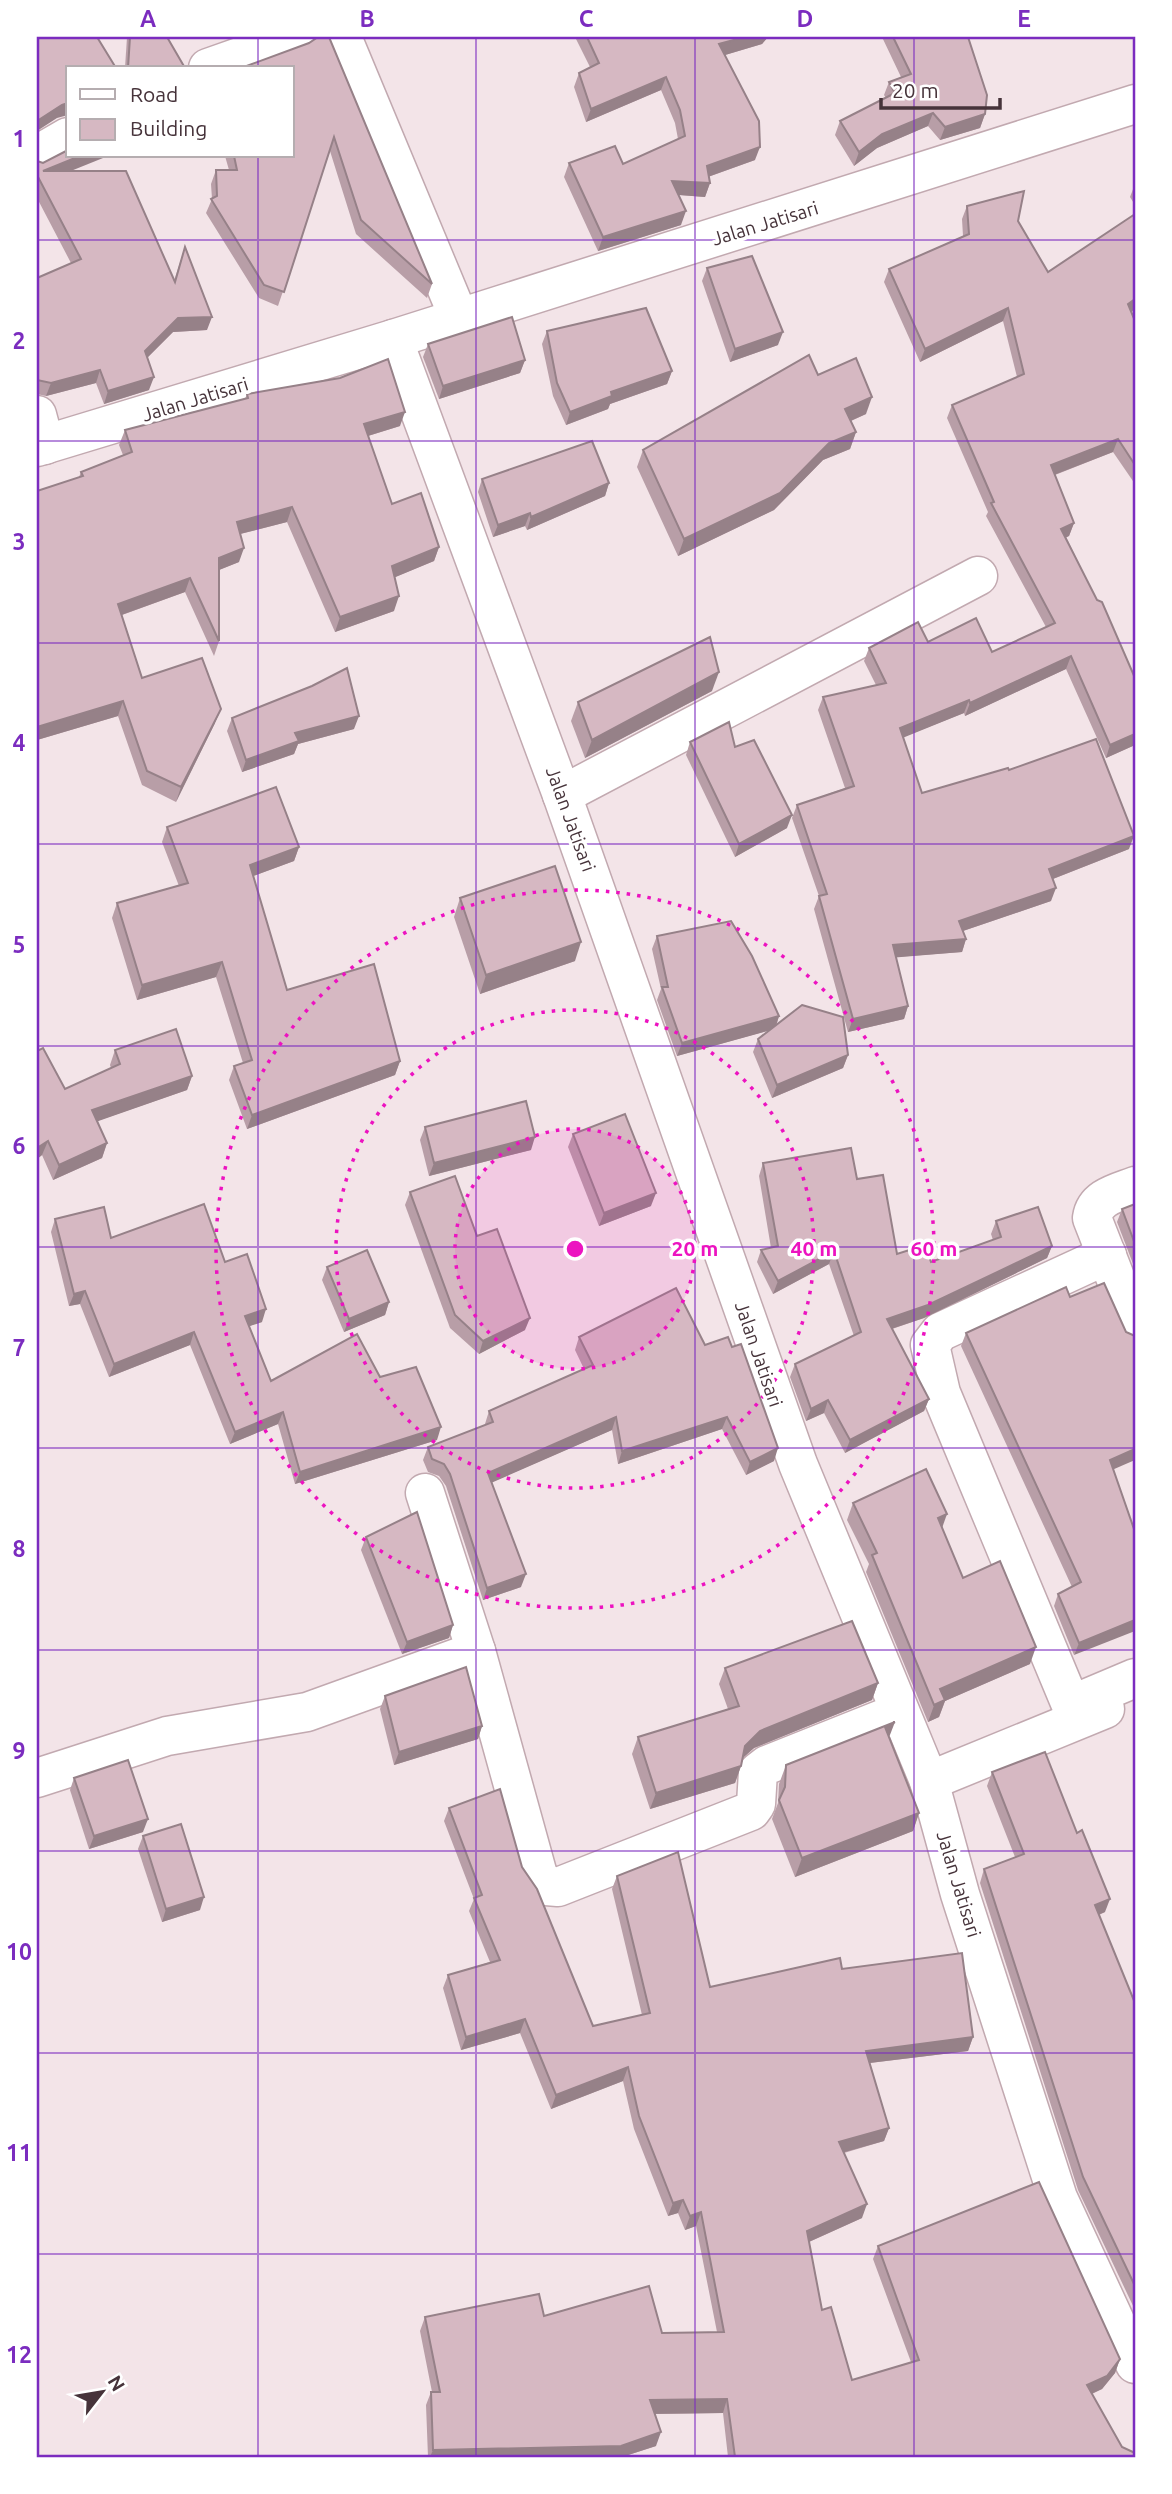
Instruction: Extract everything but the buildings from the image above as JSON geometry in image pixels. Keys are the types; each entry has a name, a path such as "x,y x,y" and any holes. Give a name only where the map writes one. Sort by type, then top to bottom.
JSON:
{"street":[{"path":"214,66 296,37"},
{"path":"342,37 459,318"},
{"name":"Jalan Jatisari","path":"39,436 393,339 1135,104"},
{"path":"37,155 66,138"},
{"name":"Jalan Jatisari","path":"393,339 562,795 798,1464 929,1781 960,1894 1058,2198 1135,2364"},
{"path":"562,795 978,576"},
{"path":"1135,1186 1104,1198 1093,1209 1092,1218 1135,1328"},
{"path":"1107,1255 940,1332 930,1345 942,1393 1071,1704 1135,1678"},
{"path":"425,1493 475,1651 538,1875 544,1884 551,1888 751,1811 756,1804 758,1772 767,1765 900,1712"},
{"path":"37,1778 167,1736 307,1712 475,1651"},
{"path":"929,1781 1135,1696"}]}
